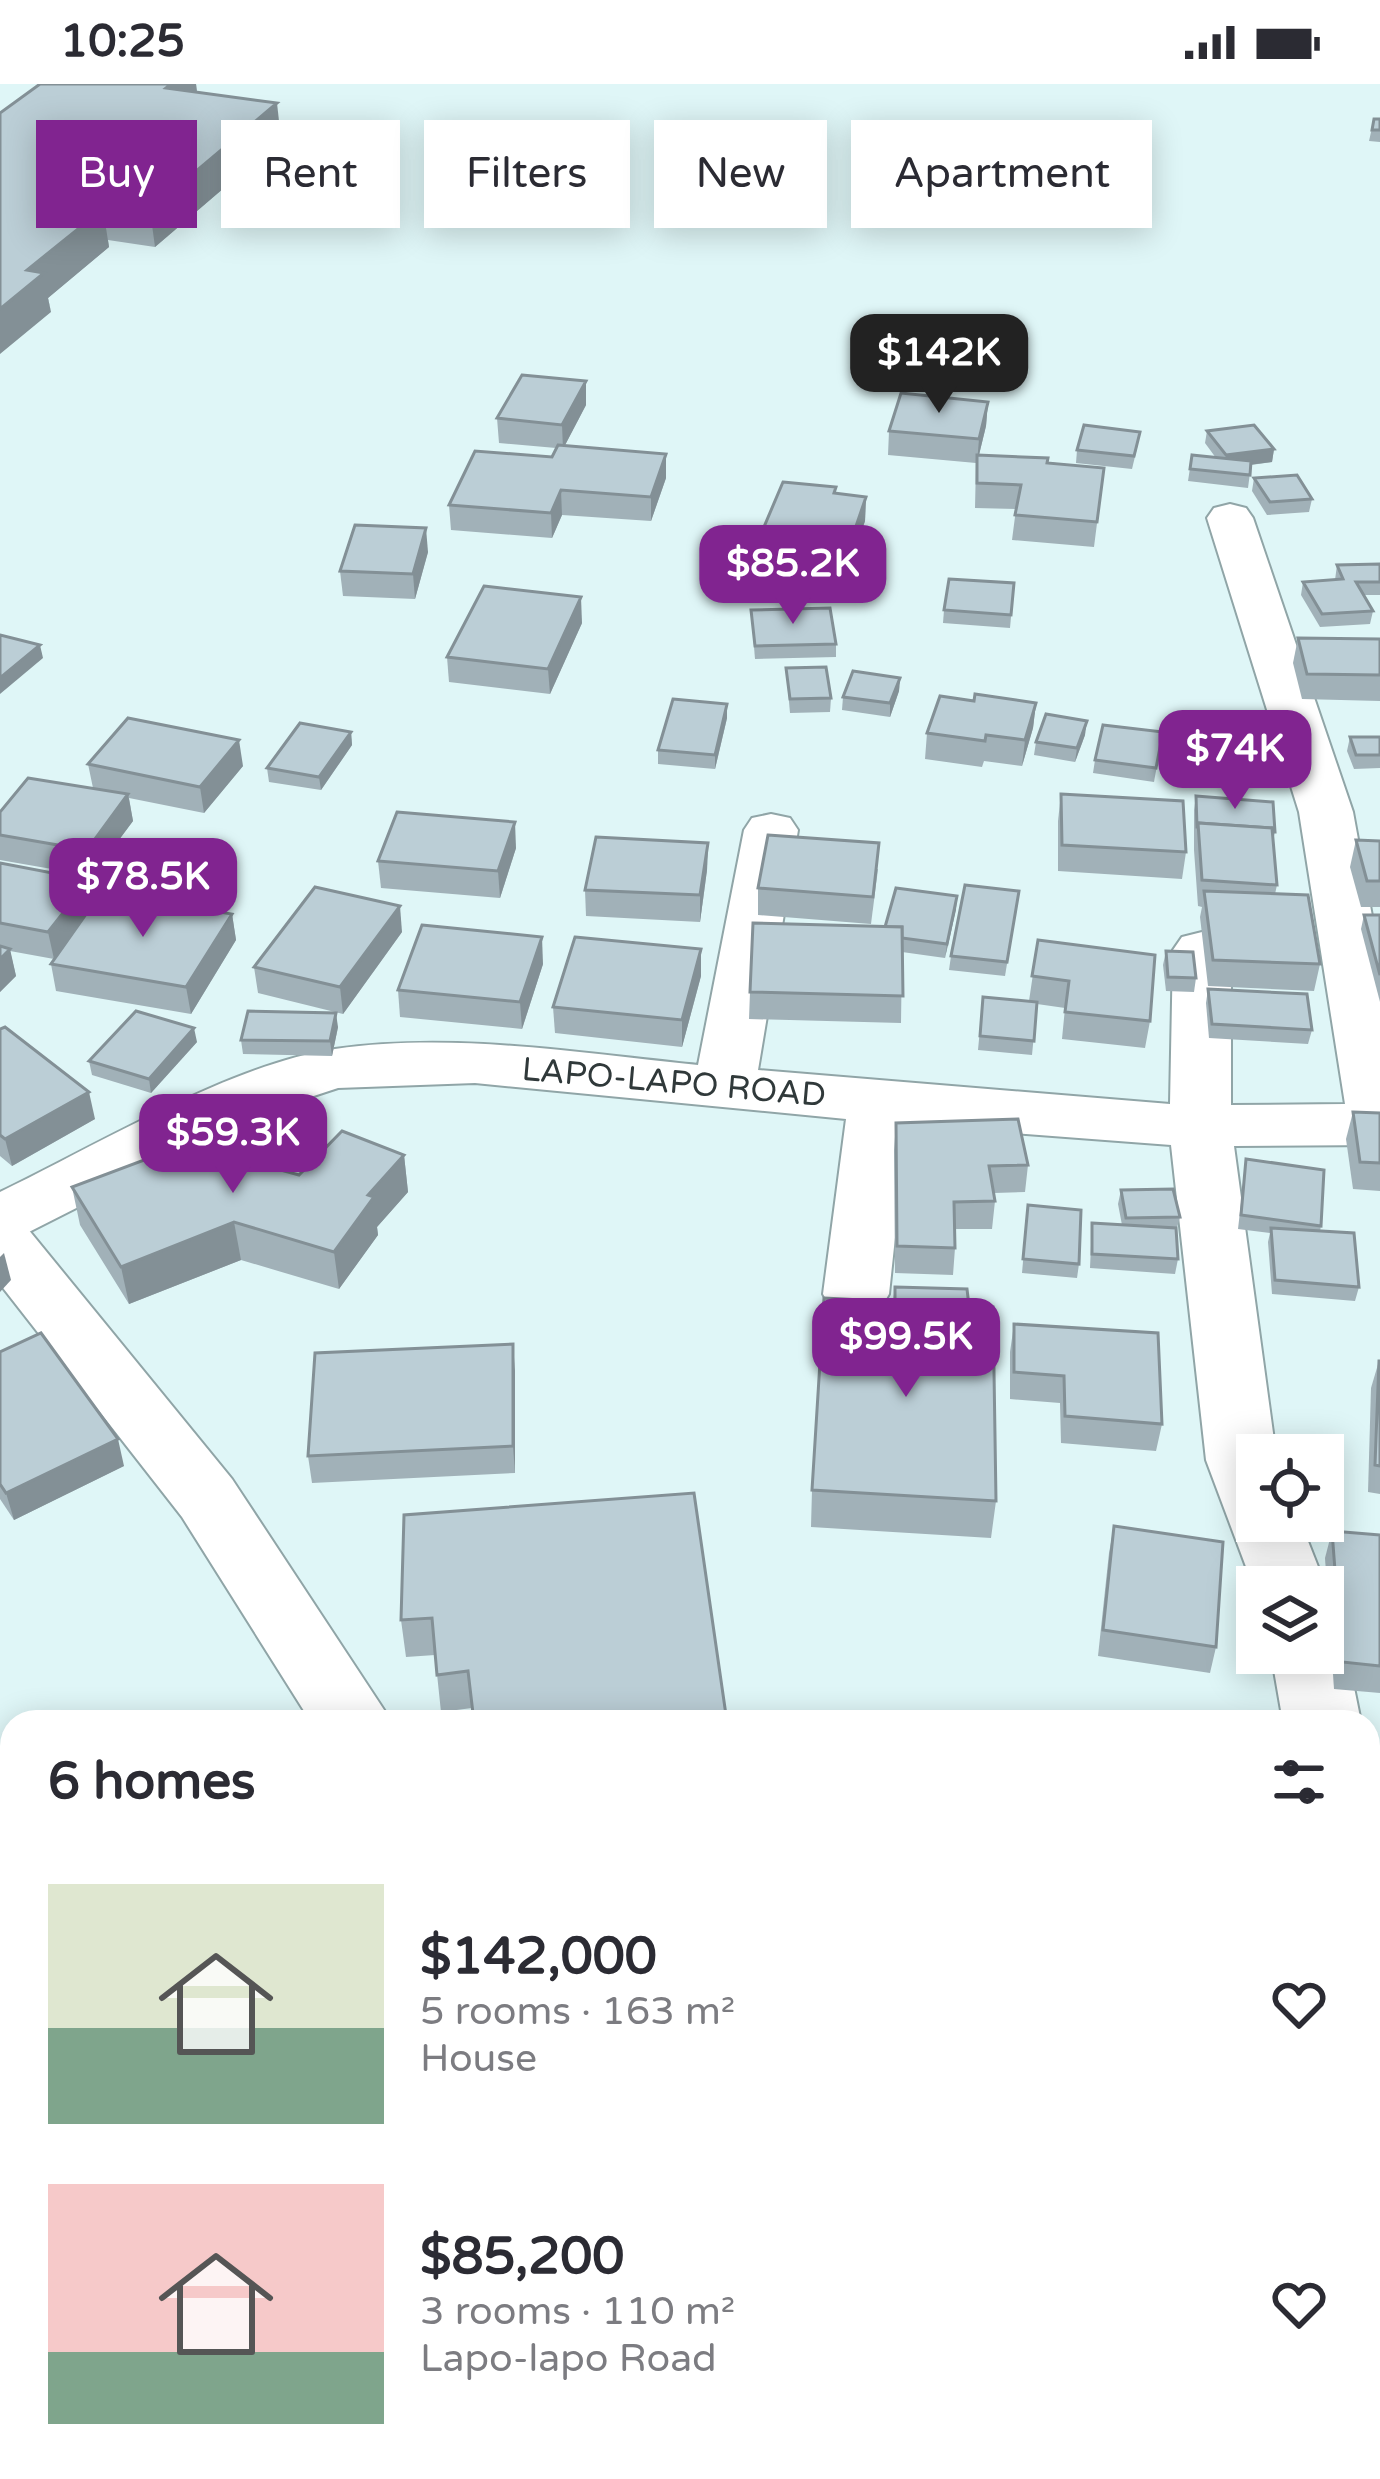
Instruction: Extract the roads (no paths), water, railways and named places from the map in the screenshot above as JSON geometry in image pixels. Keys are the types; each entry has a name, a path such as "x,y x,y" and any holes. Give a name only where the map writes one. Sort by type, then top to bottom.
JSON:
{"street":[{"path":"1230,518 1326,812 1379,1124"},
{"path":"725,1084 771,830"},
{"path":"1202,950 1200,1126 1237,1434"},
{"name":"LAPO-LAPO ROAD","path":"0,1219 246,1097 334,1069 475,1063 1004,1114 1200,1126 1379,1124"},
{"path":"856,1294 879,1099"},
{"path":"0,1239 207,1498 345,1710"},
{"path":"1313,1674 1320,1710"}]}
